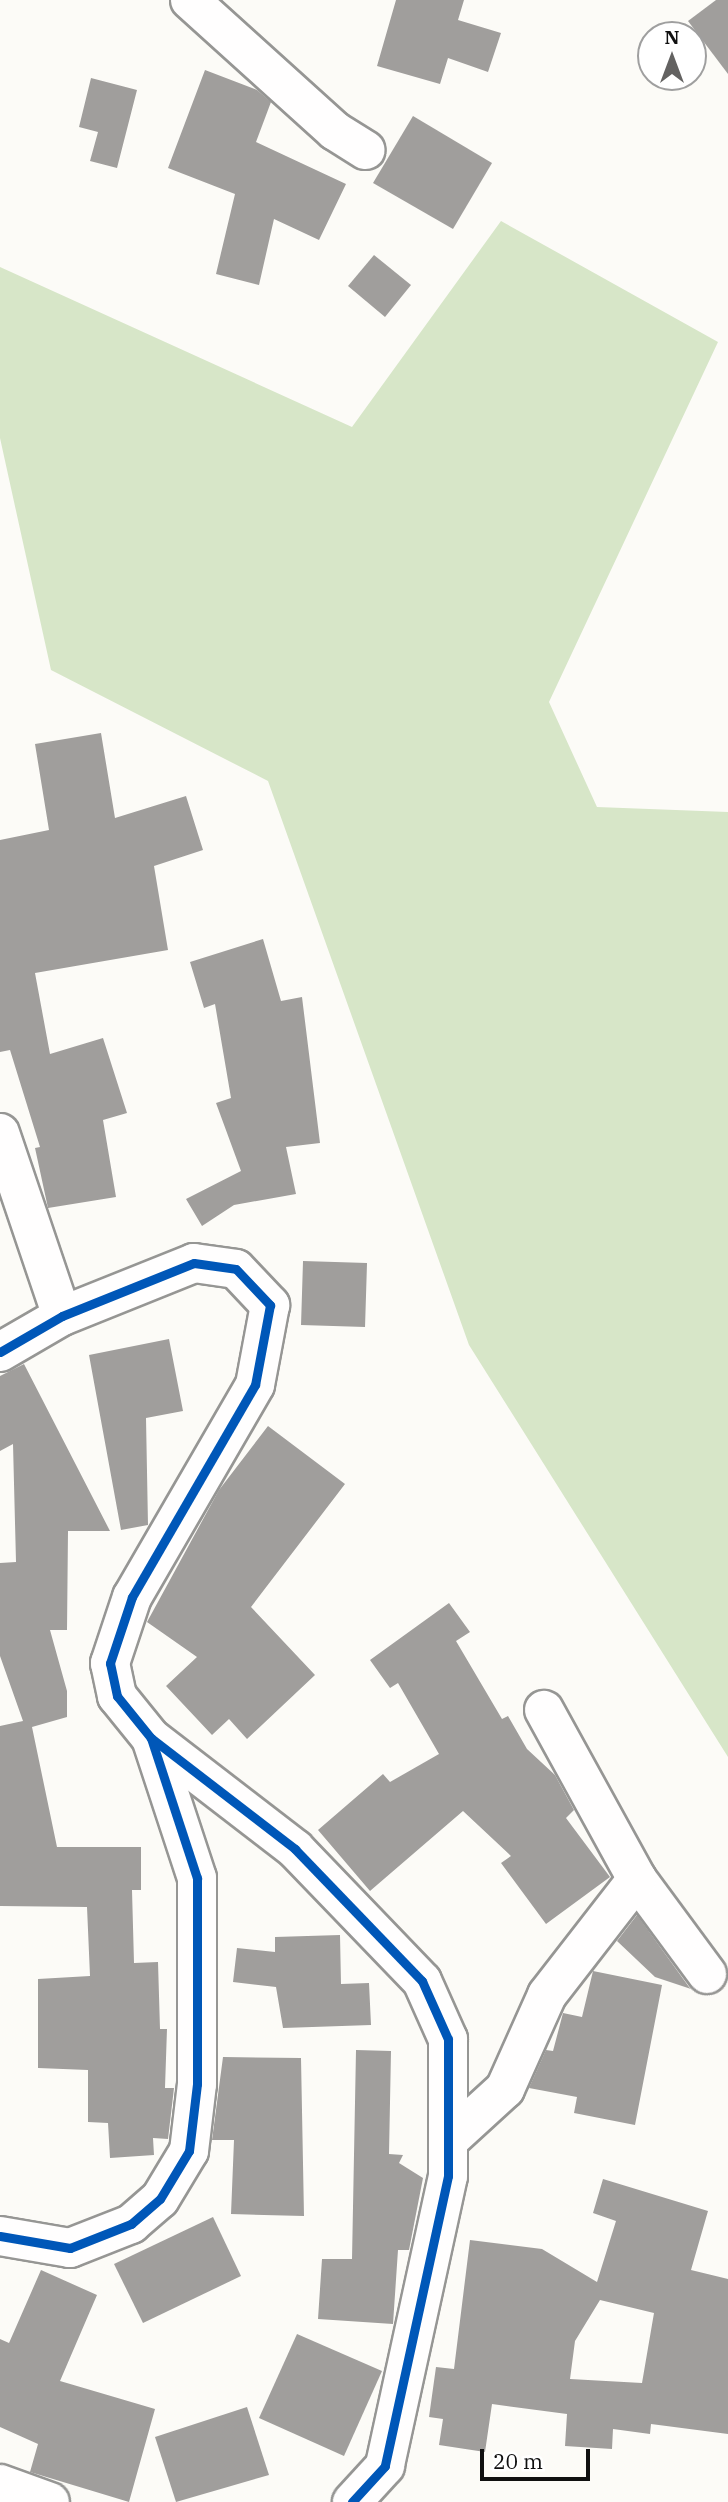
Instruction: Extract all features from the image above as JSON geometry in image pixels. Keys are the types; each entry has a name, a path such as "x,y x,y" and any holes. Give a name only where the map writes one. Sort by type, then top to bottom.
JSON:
{"street":[{"path":"190,0 335,131 365,149"},
{"path":"0,1133 61,1316"},
{"path":"0,1352 61,1316 194,1263 236,1269 271,1306 255,1385 132,1597 110,1663 117,1696 151,1738 295,1849 422,1981 448,2039 448,2176 385,2466 352,2502"},
{"path":"544,1710 637,1879 707,1974"},
{"path":"0,2236 70,2248 131,2224 160,2199 190,2151 197,2084 197,1878 151,1738"},
{"path":"448,2141 505,2089 547,1995 637,1879"},
{"path":"0,2484 50,2502"}],"green space":[{"path":"501,221 718,342 549,702 597,807 728,812 728,1757 469,1345 268,781 51,670 0,438 0,267 352,427"}],"building":[{"path":"396,0 464,0 458,20 501,33 488,72 448,58 440,84 377,66"},
{"path":"716,0 728,0 728,74 707,46 707,21 688,21"},
{"path":"205,70 257,90 271,102 256,142 346,184 319,240 274,219 259,285 216,274 235,194 168,168"},
{"path":"91,78 137,90 117,168 90,161 98,132 79,127"},
{"path":"413,116 492,163 453,229 373,183"},
{"path":"374,255 411,285 385,317 348,286"},
{"path":"101,733 115,818 186,796 203,850 154,866 168,950 35,973 50,1054 103,1038 127,1113 103,1120 116,1197 48,1208 35,1148 40,1147 10,1050 0,1052 0,840 49,830 35,744"},
{"path":"263,939 281,1001 302,997 320,1143 286,1147 296,1194 234,1205 202,1226 186,1199 241,1171 216,1103 231,1098 215,1004 204,1008 190,962"},
{"path":"303,1261 367,1263 365,1327 301,1325"},
{"path":"169,1339 183,1411 146,1418 148,1525 121,1530 89,1355"},
{"path":"24,1364 110,1531 68,1531 67,1630 50,1630 67,1691 67,1717 32,1727 57,1847 141,1847 141,1890 132,1890 134,1963 158,1962 160,2029 167,2029 165,2088 174,2088 168,2139 153,2138 154,2155 110,2158 108,2123 88,2122 88,2070 38,2068 38,1979 90,1976 87,1907 0,1906 0,1726 23,1721 0,1656 0,1563 16,1562 13,1444 0,1451 0,1376"},
{"path":"268,1426 345,1484 251,1607 315,1675 247,1739 229,1719 212,1735 166,1686 197,1657 147,1622 219,1490"},
{"path":"449,1603 470,1632 456,1641 502,1719 508,1716 527,1749 555,1775 574,1810 566,1818 610,1877 546,1924 501,1863 511,1856 463,1811 370,1891 318,1830 383,1774 390,1782 439,1754 398,1683 390,1688 370,1660"},
{"path":"637,1915 691,1989 655,1977 617,1941"},
{"path":"340,1935 341,1984 369,1983 371,2025 283,2028 276,1987 233,1982 237,1948 275,1952 275,1937"},
{"path":"593,1971 662,1985 635,2125 574,2113 577,2097 529,2088 546,2050 553,2051 563,2013 582,2017"},
{"path":"356,2050 391,2051 389,2154 403,2155 399,2163 423,2178 409,2250 398,2250 393,2324 318,2319 322,2259 352,2259"},
{"path":"223,2057 301,2058 304,2216 231,2214 234,2140 212,2140"},
{"path":"603,2179 708,2211 691,2270 728,2279 728,2434 651,2424 650,2434 613,2429 612,2449 565,2446 567,2414 492,2404 485,2452 439,2445 443,2419 429,2417 436,2367 454,2369 470,2240 542,2249 597,2282 616,2221 593,2213","holes":["600,2300 654,2313 642,2383 570,2379 575,2341"]},
{"path":"213,2217 241,2276 143,2323 114,2264"},
{"path":"41,2270 97,2295 60,2381 155,2409 129,2502 30,2472 38,2444 0,2427 0,2339 9,2343"},
{"path":"297,2334 382,2371 344,2456 259,2418"},
{"path":"247,2407 269,2475 176,2502 155,2437"}],"cycle path":[{"path":"0,1352 62,1316 194,1263 236,1269 270,1305 255,1385 132,1597 110,1663 117,1696 151,1738 295,1849 422,1981 448,2039 448,2176 385,2466 352,2502"},
{"path":"0,2236 70,2248 131,2224 160,2199 189,2151 197,2084 197,1878 151,1738"}]}
